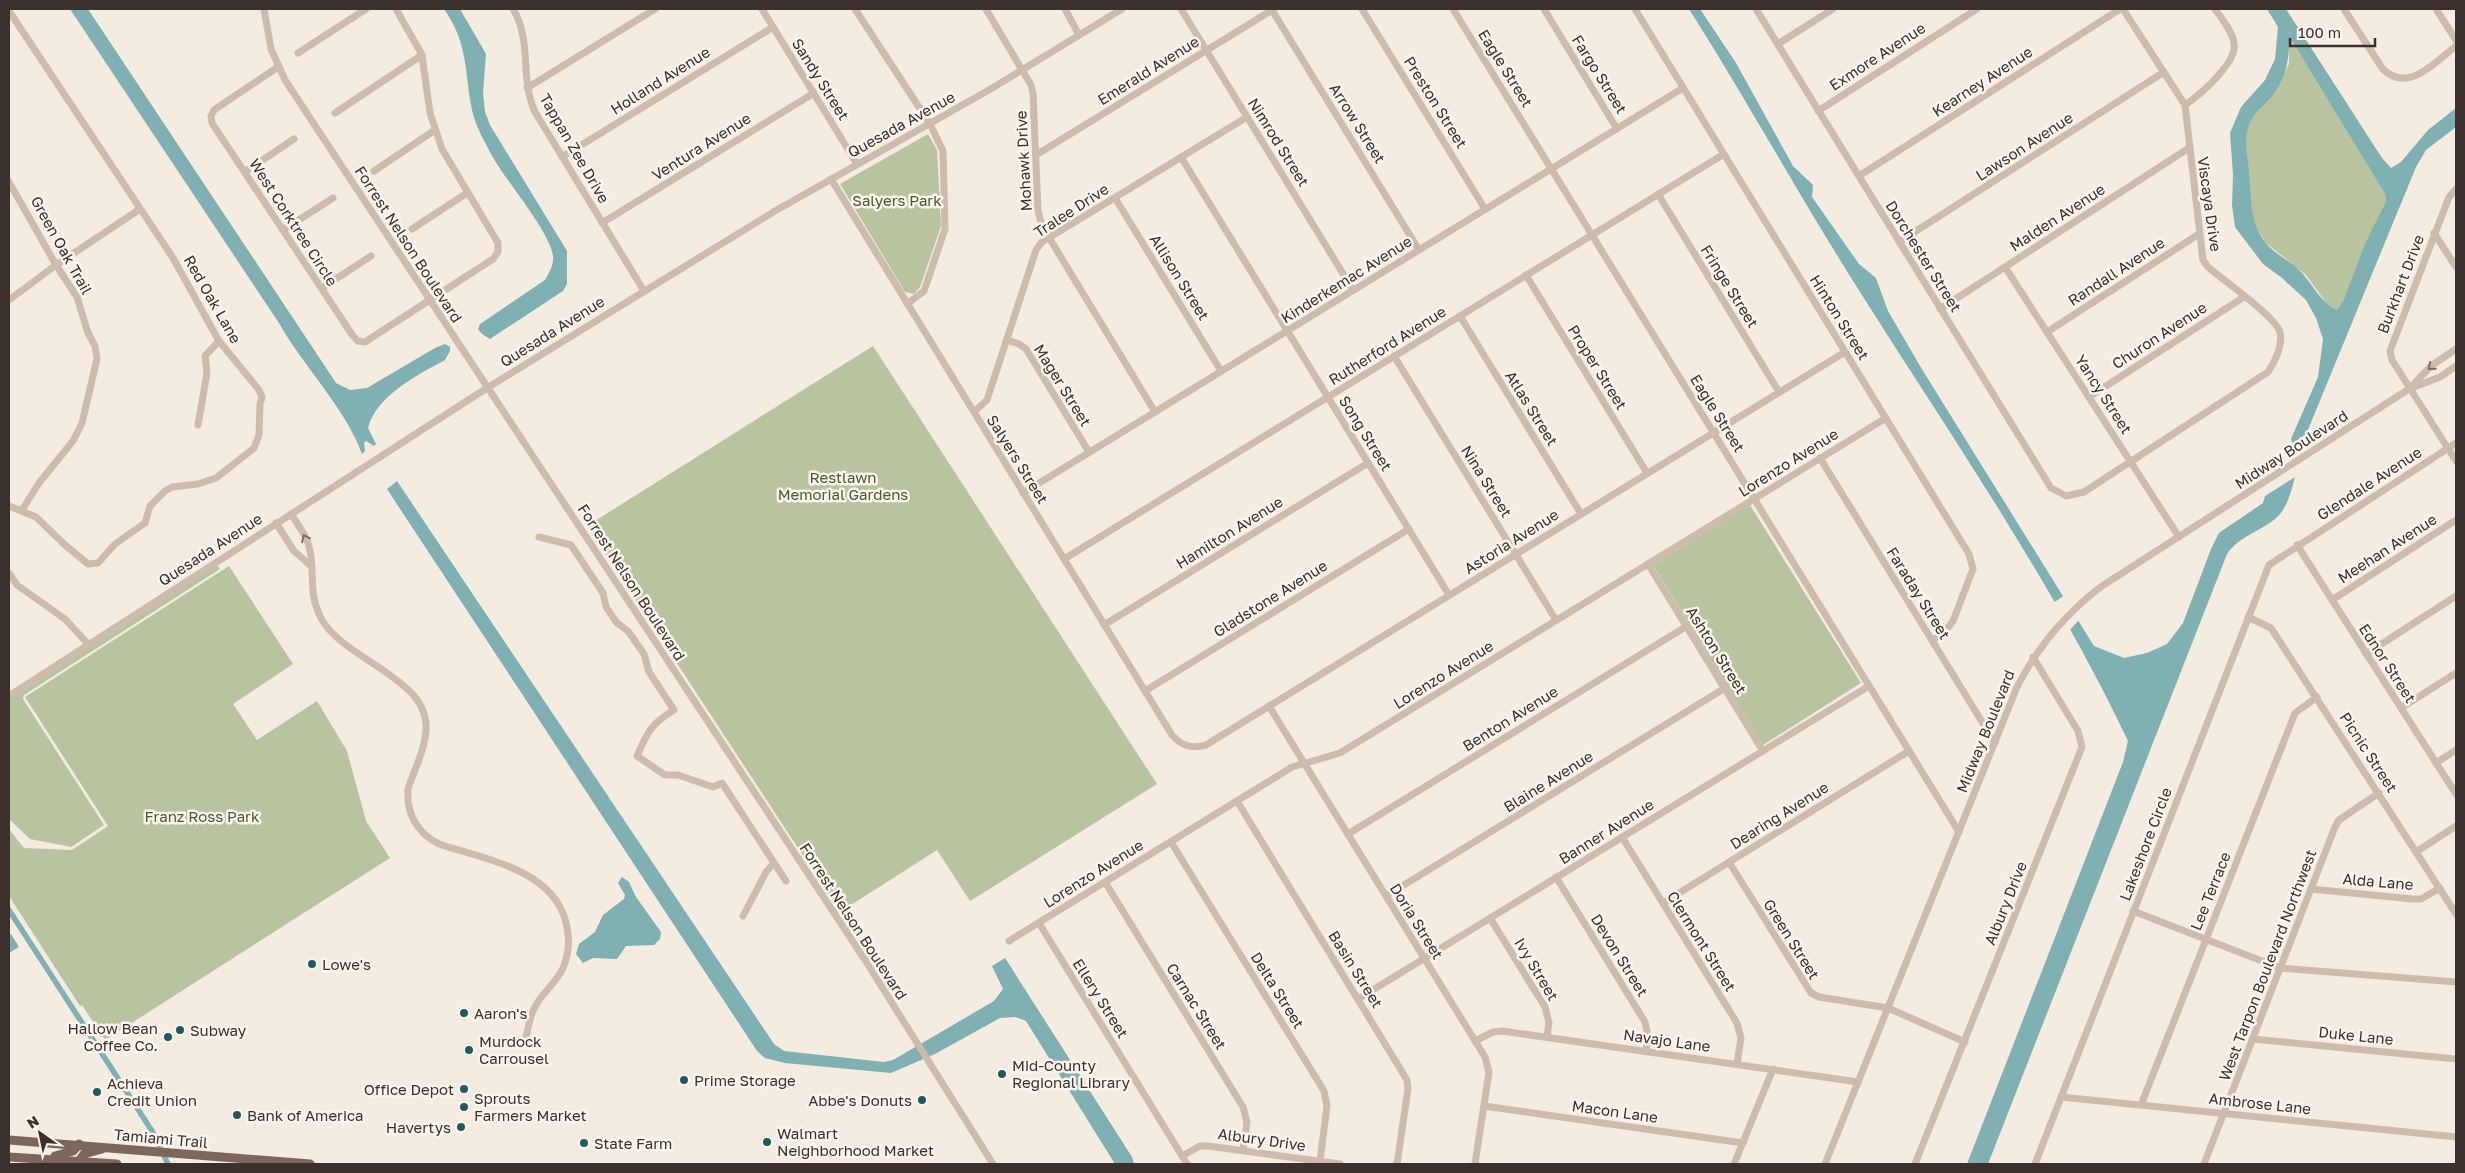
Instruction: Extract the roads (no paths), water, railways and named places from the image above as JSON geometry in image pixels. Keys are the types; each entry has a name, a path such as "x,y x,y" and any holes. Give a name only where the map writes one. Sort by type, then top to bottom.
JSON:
{"main road":[{"name":"Tamiami Trail","path":"9,1140 79,1144 310,1164"},
{"path":"47,1158 72,1151 79,1144"},
{"path":"79,1161 84,1154 112,1147"},
{"name":"Tamiami Trail","path":"9,1157 117,1164"}],"street":[{"name":"Forrest Nelson Boulevard","path":"264,9 267,35 278,67 916,1043 993,1164"},
{"path":"298,53 366,9"},
{"path":"396,9 422,55 428,103 435,130 446,158 498,243 498,252 493,259 430,300"},
{"name":"Tappan Zee Drive","path":"513,9 524,30 526,88 535,112 644,291"},
{"path":"526,88 656,9"},
{"name":"Sandy Street","path":"762,9 857,164"},
{"path":"855,9 930,124 943,151 945,229 924,291 907,304"},
{"name":"Mohawk Drive","path":"986,9 1034,94 1039,218 1049,238 1155,412"},
{"path":"1065,9 1080,35"},
{"name":"Quesada Avenue","path":"9,696 487,388 644,291 831,179 1022,70 1122,9"},
{"name":"Nimrod Street","path":"1180,9 1353,290"},
{"name":"Emerald Avenue","path":"1036,155 1273,9"},
{"name":"Arrow Street","path":"1273,9 1420,250"},
{"name":"Preston Street","path":"1362,9 1486,210"},
{"name":"Eagle Street","path":"1453,9 1959,832"},
{"name":"Fargo Street","path":"1544,9 1617,128"},
{"name":"Hinton Street","path":"1635,9 1972,560 1973,569 1953,621 1943,634 1932,640"},
{"name":"Dorchester Street","path":"1756,9 2051,488 2066,496 2081,493"},
{"path":"1778,44 1833,9"},
{"name":"Exmore Avenue","path":"1818,110 1977,9"},
{"name":"Viscaya Drive","path":"2081,493 2268,372 2281,342 2280,333 2271,319 2208,267 2201,251 2185,105 2122,9"},
{"name":"Kearney Avenue","path":"1859,176 2122,9"},
{"path":"2185,105 2199,95 2233,57 2235,44 2231,33 2215,9"},
{"path":"2344,9 2382,68 2388,74 2398,79 2415,77 2456,46"},
{"path":"2436,9 2456,40"},
{"name":"Red Oak Lane","path":"9,11 188,282 219,341 259,390 262,397 259,435 254,448 216,478 198,484 172,487 165,491 150,506 144,523 114,544 98,563 88,564 65,546 36,517 9,506"},
{"name":"Holland Avenue","path":"562,157 773,27"},
{"path":"335,112 422,55"},
{"name":"West Corktree Circle","path":"278,67 214,110 211,116 212,123 358,341 364,342 430,300"},
{"name":"Lawson Avenue","path":"1899,242 2164,72"},
{"name":"Kinderkemac Avenue","path":"1024,493 1684,88"},
{"name":"Ventura Avenue","path":"602,223 814,93"},
{"name":"Tralee Drive","path":"974,412 987,400 1036,250 1049,238 1247,117"},
{"path":"374,171 435,130"},
{"path":"245,172 294,139"},
{"name":"Malden Avenue","path":"1940,308 2189,148"},
{"name":"Rutherford Avenue","path":"1064,559 1724,154"},
{"name":"Song Street","path":"1181,157 1450,595"},
{"name":"Salyers Street","path":"831,179 1172,735 1178,742 1188,747"},
{"name":"Green Oak Trail","path":"9,182 56,265 77,297 88,332 95,346 97,359 82,423 73,441 39,483 22,510"},
{"name":"Burkhart Drive","path":"2456,189 2449,197 2434,233 2390,351 2392,360 2409,389 2456,461"},
{"path":"412,229 467,193"},
{"name":"Fringe Street","path":"1658,194 1779,392"},
{"path":"283,230 333,198"},
{"name":"Allison Street","path":"1115,198 1221,372"},
{"path":"9,300 56,265 140,209"},
{"path":"2434,233 2456,267"},
{"name":"Randall Avenue","path":"2047,332 2199,234"},
{"path":"322,288 371,256"},
{"name":"Yancy Street","path":"2005,267 2179,537"},
{"name":"Proper Street","path":"1526,276 1647,473"},
{"name":"Churon Avenue","path":"2089,397 2244,297"},
{"name":"Atlas Street","path":"1460,316 1581,514"},
{"name":"Mager Street","path":"1007,340 1019,344 1026,349 1090,452"},
{"path":"198,425 207,373 205,356 219,341"},
{"name":"Midway Boulevard","path":"2409,389 2431,366 2456,349"},
{"name":"Astoria Avenue","path":"1188,747 1206,745 1845,352"},
{"name":"Nina Street","path":"1394,356 1556,620"},
{"name":"Midway Boulevard","path":"1825,1164 2017,686 2033,657 2060,622 2076,606 2102,586 2409,389 2440,377 2456,366"},
{"name":"Lorenzo Avenue","path":"1009,941 1292,767 1340,753 1886,418"},
{"name":"Glendale Avenue","path":"2297,546 2456,443"},
{"name":"Faraday Street","path":"1820,458 1995,743"},
{"name":"Hamilton Avenue","path":"1104,625 1368,463"},
{"path":"291,514 308,541 314,600 328,630 345,646 405,686 416,698 423,711 426,728 425,740 407,797 409,811 416,825 430,839 439,844 532,877 549,890 561,907 569,934 568,956 559,976 536,1004 530,1017 526,1038 532,1045"},
{"name":"Meehan Avenue","path":"2332,600 2456,520"},
{"path":"276,523 294,551 311,566"},
{"name":"Gladstone Avenue","path":"1145,691 1409,529"},
{"path":"539,537 571,545 603,593 606,606 617,623 628,631 644,654 649,672 674,710 655,722 648,730 637,756 665,775 678,775 713,787 722,784 786,881"},
{"name":"Ednor Street","path":"2297,546 2456,794"},
{"name":"Lakeshore Circle","path":"2035,1164 2269,565 2297,546"},
{"name":"Ashton Street","path":"1648,564 1763,750"},
{"path":"9,573 17,584 65,619 88,644"},
{"path":"2366,654 2456,596"},
{"name":"Picnic Street","path":"2248,617 2271,628 2456,914"},
{"name":"Benton Avenue","path":"1348,834 1686,626"},
{"name":"Albury Drive","path":"1915,1164 2082,747 2078,731 2033,657"},
{"path":"2401,708 2456,673"},
{"name":"Banner Avenue","path":"1358,999 1868,686"},
{"name":"Blaine Avenue","path":"1386,896 1725,688"},
{"name":"Lee Terrace","path":"2141,1105 2295,713 2317,697"},
{"name":"Doria Street","path":"1269,706 1488,1064 1476,1164"},
{"path":"2436,763 2456,750"},
{"name":"Dearing Avenue","path":"1663,903 1909,752"},
{"name":"West Tarpon Boulevard Northwest","path":"2204,1164 2311,889 2340,820 2379,793"},
{"name":"Basin Street","path":"1237,801 1407,1080 1408,1089 1397,1164"},
{"path":"2416,852 2456,826"},
{"name":"Clermont Street","path":"1622,837 1740,1029 1741,1038 1737,1064"},
{"name":"Delta Street","path":"1171,842 1324,1090 1327,1106 1320,1161"},
{"path":"743,916 766,872 774,862"},
{"name":"Green Street","path":"1729,862 1811,993 1819,997 1888,1008 1965,1042"},
{"name":"Devon Street","path":"1556,877 1645,1022 1648,1037 1646,1051"},
{"name":"Carnac Street","path":"1105,882 1243,1107 1247,1122 1243,1150"},
{"name":"Alda Lane","path":"2311,889 2421,899 2440,888"},
{"path":"2133,911 2280,968 2456,982"},
{"name":"Ivy Street","path":"1490,918 1545,1007 1549,1023 1547,1037"},
{"name":"Ellery Street","path":"1039,922 1187,1164"},
{"name":"Navajo Lane","path":"1475,1041 1493,1032 1502,1031 1858,1082"},
{"name":"Duke Lane","path":"2252,1039 2456,1059"},
{"path":"1734,1164 1772,1069"},
{"name":"Ambrose Lane","path":"2061,1097 2456,1137"},
{"name":"Macon Lane","path":"1484,1106 1743,1143"},
{"name":"Albury Drive","path":"1182,1156 1200,1146 1208,1146 1340,1164"}],"water":[{"path":"70,9 88,9 336,383 350,390 367,388 435,348 445,344 450,347 445,360 410,380 388,396 379,406 368,428 376,444 374,446 366,441 364,443 365,451 362,454 355,437 335,404 289,339"},
{"path":"444,9 460,9 486,54 483,93 485,112 490,125 567,251 567,284 563,291 490,339 478,329 480,324 545,280 552,266 553,256 544,234 500,169 478,128 473,116 462,46 458,34"},
{"path":"1689,9 1700,9 1736,63 1793,166 1813,185 1812,197 1859,264 1876,278 1888,311 1923,371 2094,646 2124,658 2147,653 2167,644 2183,623 2219,533 2263,503 2265,496 2295,477 2288,500 2279,515 2269,524 2237,543 2227,554 1988,1164 1967,1164 2123,762 2128,741 2099,682 2035,568 1838,257"},
{"path":"2267,9 2286,9 2382,158 2391,168 2401,162 2428,130 2456,108 2456,127 2426,150 2416,167 2305,437 2293,445 2291,439 2318,377 2323,339 2316,318 2306,300 2263,264 2235,227 2232,205 2233,175 2230,133 2241,107 2265,80 2275,59 2278,27","holes":["2293,42 2385,194 2386,201 2365,244 2344,299 2337,310 2326,303 2301,272 2273,250 2260,235 2252,208 2246,138 2253,117 2273,95 2281,81 2288,59 2289,43"]},
{"path":"397,481 774,1044 784,1051 884,1062 893,1060 994,1001 1003,989 992,966 1005,958 1132,1157 1134,1164 1115,1164 1026,1021 1015,1017 1000,1018 935,1054 891,1073 785,1063 765,1058 757,1051 387,489"},
{"path":"622,877 629,882 636,897 661,932 660,939 654,945 626,946 617,959 593,958 583,963 576,954 579,944 595,932 603,915 624,899 625,895 618,883"},
{"path":"11,934 19,947 9,953 9,936"}],"waterway":[{"path":"9,910 152,1131 168,1164"}],"place":[{"name":"Lowe's","path":"312,964"},
{"name":"Aaron's","path":"464,1013"},
{"name":"Subway","path":"180,1030"},
{"name":"Hallow Bean Coffee Co.","path":"168,1037"},
{"name":"Murdock Carrousel","path":"469,1050"},
{"name":"Mid-County Regional Library","path":"1002,1074"},
{"name":"Prime Storage","path":"684,1080"},
{"name":"Office Depot","path":"464,1089"},
{"name":"Achieva Credit Union","path":"97,1092"},
{"name":"Abbe's Donuts","path":"922,1100"},
{"name":"Sprouts Farmers Market","path":"464,1107"},
{"name":"Bank of America","path":"237,1115"},
{"name":"Havertys","path":"461,1127"},
{"name":"Walmart Neighborhood Market","path":"767,1142"},
{"name":"State Farm","path":"584,1143"}],"park label":[{"name":"Salyers Park","path":"897,200"},
{"name":"Restlawn Memorial Gardens","path":"843,486"},
{"name":"Franz Ross Park","path":"202,816"}]}
